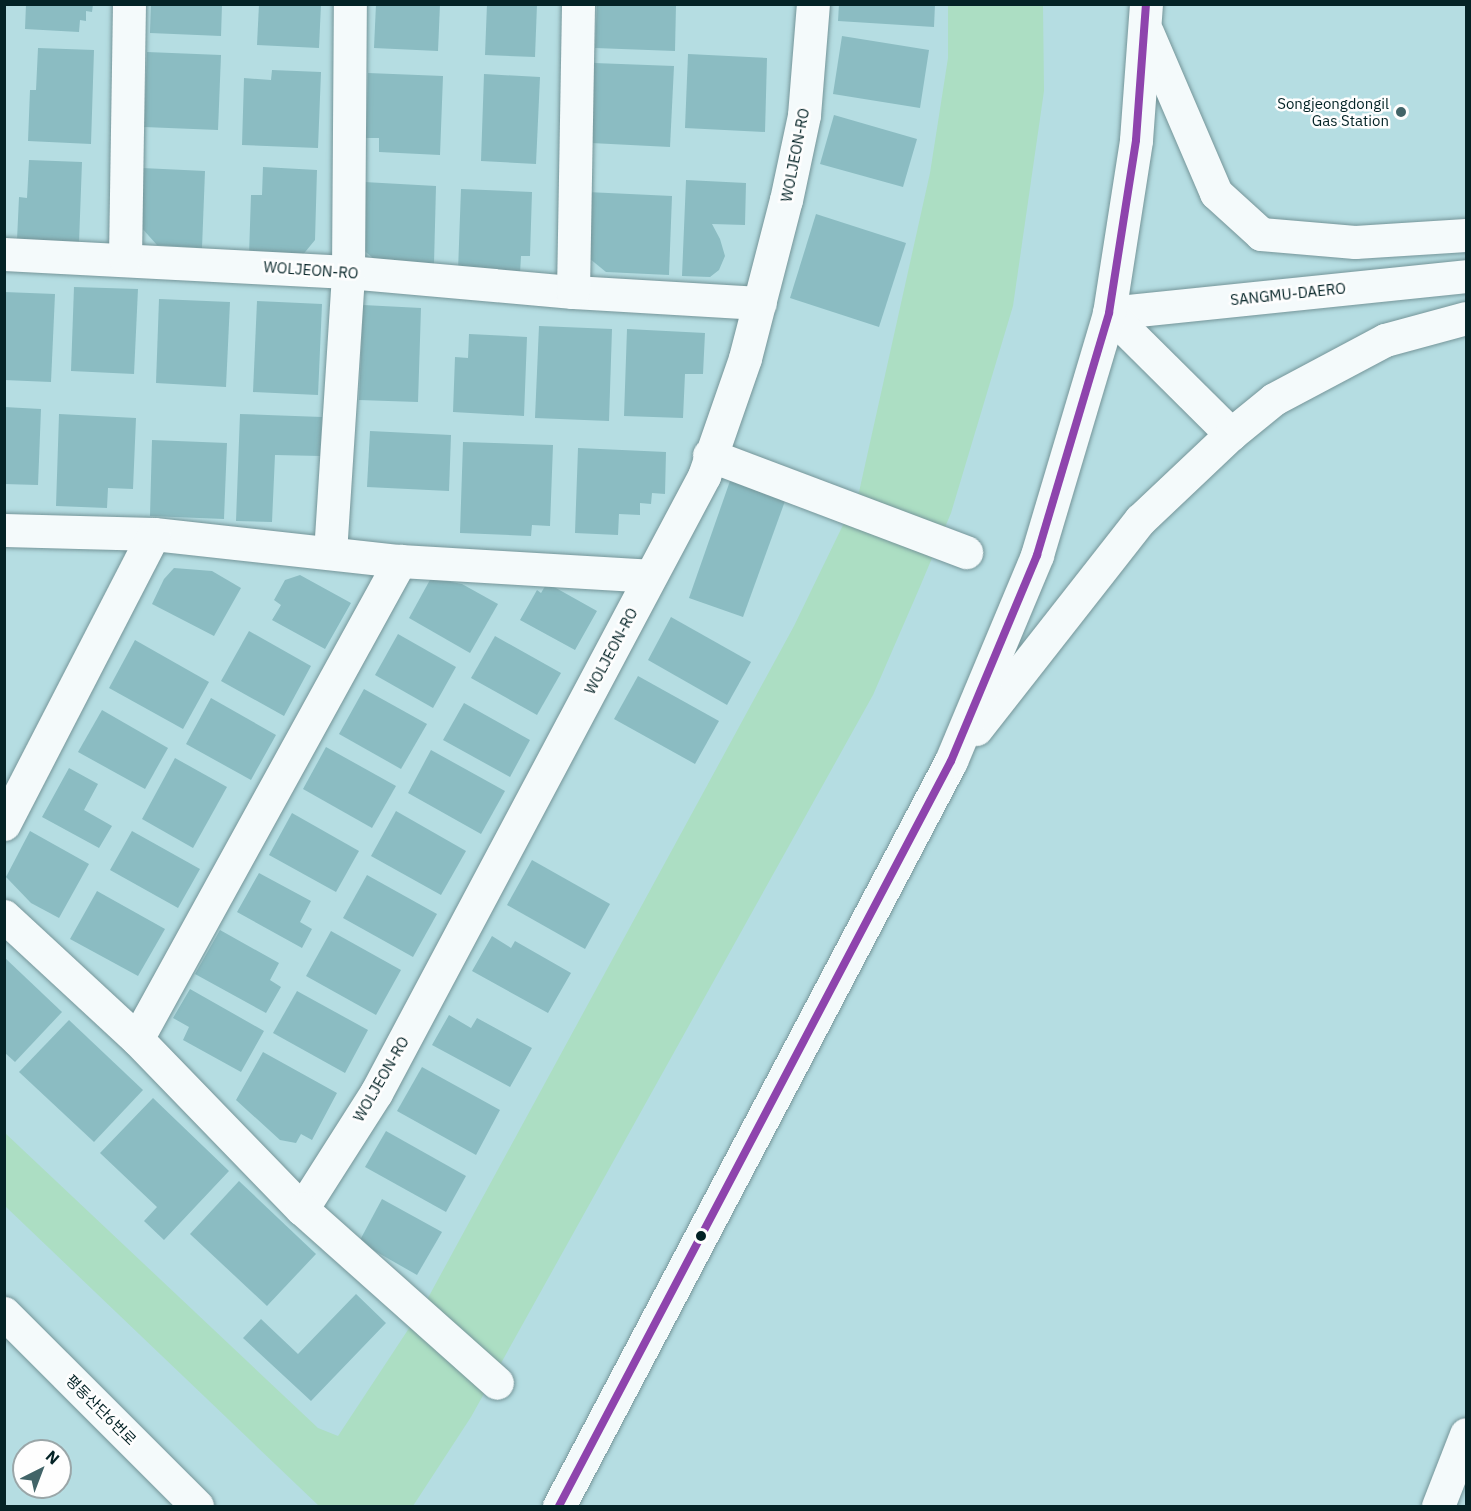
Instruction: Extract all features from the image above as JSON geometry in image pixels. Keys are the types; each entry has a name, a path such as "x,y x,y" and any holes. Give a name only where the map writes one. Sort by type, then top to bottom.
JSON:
{"street":[{"path":"125,258 129,4"},
{"path":"330,553 348,272 350,4"},
{"path":"573,292 578,4"},
{"name":"WOLJEON-RO","path":"302,1209 376,1093 704,476 709,455 745,358 804,115 813,4"},
{"path":"1146,17 1216,194 1261,234 1355,242 1467,235"},
{"path":"559,1506 951,761 1037,555 1109,313 1136,140 1146,17"},
{"name":"WOLJEON-RO","path":"4,254 125,258 348,272 573,292 760,303"},
{"name":"SANGMU-DAERO","path":"1109,313 1467,276"},
{"path":"1109,313 1231,434"},
{"path":"951,761 1140,520 1231,434 1274,399 1385,340 1467,318"},
{"path":"709,455 966,552"},
{"path":"4,530 154,534 400,561 651,576"},
{"path":"4,824 154,534"},
{"path":"137,1038 400,561"},
{"path":"4,916 137,1038 302,1209 497,1383"},
{"name":"평동산단6번로","path":"4,1313 198,1506"},
{"path":"1438,1506 1467,1434"}],"green space":[{"path":"948,5 1043,5 1044,91 1013,306 951,513 873,695 471,1417 413,1506 319,1506 5,1206 4,1132 318,1428 338,1436 423,1307 794,626 859,492 930,173 948,58"}],"building":[{"path":"26,4 93,4 92,12 86,11 86,21 80,20 79,32 25,29"},
{"path":"151,4 222,4 221,36 150,33"},
{"path":"259,4 321,4 319,48 257,45"},
{"path":"376,4 440,4 438,51 374,48"},
{"path":"487,4 537,4 535,57 485,55"},
{"path":"597,4 676,4 675,51 595,48"},
{"path":"839,4 935,4 934,27 838,21"},
{"path":"842,36 929,50 920,108 833,94"},
{"path":"38,48 94,50 91,144 28,141 30,90 36,90"},
{"path":"147,52 221,55 218,130 144,127"},
{"path":"688,54 767,58 765,132 685,128"},
{"path":"594,63 674,66 670,147 591,143"},
{"path":"272,70 321,72 318,148 242,145 244,78 271,80"},
{"path":"368,73 443,76 440,155 379,152 379,138 366,138"},
{"path":"484,74 540,77 536,164 481,161"},
{"path":"834,115 917,139 903,187 820,164"},
{"path":"29,160 82,162 79,243 17,240 19,197 27,198"},
{"path":"263,167 317,170 315,240 301,257 249,255 251,195 262,195"},
{"path":"142,168 205,171 202,248 157,245 140,226"},
{"path":"686,180 746,183 745,225 712,224 725,256 719,270 710,277 682,276"},
{"path":"364,182 436,186 434,264 378,262 361,248"},
{"path":"461,189 532,192 530,256 521,256 520,274 458,271"},
{"path":"587,192 672,196 669,275 606,272 584,254"},
{"path":"816,214 906,243 879,327 790,298"},
{"path":"74,287 138,289 134,374 71,371"},
{"path":"4,292 55,294 51,382 4,380"},
{"path":"159,299 230,302 226,387 156,383"},
{"path":"257,301 322,304 318,395 253,392"},
{"path":"363,305 421,308 418,402 359,400"},
{"path":"539,326 612,329 609,421 535,418"},
{"path":"627,329 705,333 703,374 685,374 683,418 624,416"},
{"path":"469,334 527,337 524,416 453,412 455,357 468,358"},
{"path":"4,407 41,409 38,485 4,484"},
{"path":"59,414 136,418 133,489 108,488 107,508 56,506"},
{"path":"240,414 322,417 320,456 275,455 272,522 236,521"},
{"path":"370,431 451,435 449,491 367,487"},
{"path":"152,440 227,443 224,519 150,516"},
{"path":"463,442 553,445 550,526 532,525 531,536 460,533"},
{"path":"578,448 666,452 665,494 652,493 651,504 640,503 640,515 619,514 618,535 575,533"},
{"path":"730,481 785,501 743,617 689,598"},
{"path":"174,568 212,571 241,588 214,636 152,604 164,579"},
{"path":"300,575 351,603 325,649 272,620 281,605 274,600 285,580"},
{"path":"431,578 462,584 498,604 470,653 409,618"},
{"path":"547,583 597,611 575,650 520,620 537,590 541,593"},
{"path":"671,617 751,662 727,705 648,660"},
{"path":"249,631 311,666 284,716 221,681"},
{"path":"398,634 456,667 433,708 375,675"},
{"path":"495,636 561,673 537,715 471,678"},
{"path":"135,640 209,682 183,729 109,688"},
{"path":"638,676 719,721 695,764 614,719"},
{"path":"364,689 427,724 401,769 339,734"},
{"path":"211,698 276,735 251,780 186,744"},
{"path":"464,703 530,740 510,777 443,740"},
{"path":"102,710 168,748 145,789 78,752"},
{"path":"326,747 396,786 372,828 303,789"},
{"path":"431,750 505,791 481,834 408,793"},
{"path":"175,758 227,787 193,848 142,819"},
{"path":"69,768 98,784 84,810 112,826 99,848 42,817"},
{"path":"396,811 466,851 441,895 371,856"},
{"path":"292,813 359,851 336,892 269,855"},
{"path":"30,831 89,864 59,918 31,903 6,877"},
{"path":"132,831 200,869 178,908 110,870"},
{"path":"532,860 610,904 585,949 507,905"},
{"path":"259,873 311,901 300,922 312,929 302,948 237,912"},
{"path":"367,875 437,914 413,957 343,918"},
{"path":"97,891 165,929 138,976 70,939"},
{"path":"220,930 279,963 270,980 281,987 266,1013 195,974"},
{"path":"331,931 401,970 376,1015 306,976"},
{"path":"492,936 511,948 515,941 571,973 548,1013 472,971"},
{"path":"4,957 62,1012 15,1062 4,1052"},
{"path":"190,989 264,1031 241,1072 183,1040 189,1027 173,1018"},
{"path":"297,991 368,1030 345,1073 273,1033"},
{"path":"449,1015 471,1028 477,1018 532,1048 510,1087 432,1045"},
{"path":"69,1020 143,1090 94,1142 19,1072"},
{"path":"263,1052 337,1093 312,1140 301,1134 296,1143 280,1140 236,1100"},
{"path":"422,1067 500,1110 476,1155 397,1111"},
{"path":"153,1098 229,1171 164,1240 144,1221 157,1207 100,1153"},
{"path":"386,1131 466,1176 446,1212 365,1167"},
{"path":"239,1181 316,1254 267,1306 190,1234"},
{"path":"382,1199 442,1232 417,1275 359,1242"},
{"path":"356,1294 386,1323 311,1401 243,1338 261,1319 298,1354"}],"transit line":[{"path":"559,1506 951,761 1037,555 1109,313 1136,140 1146,4"}],"place":[{"name":"Songjeongdongil Gas Station","path":"1401,112"}]}
